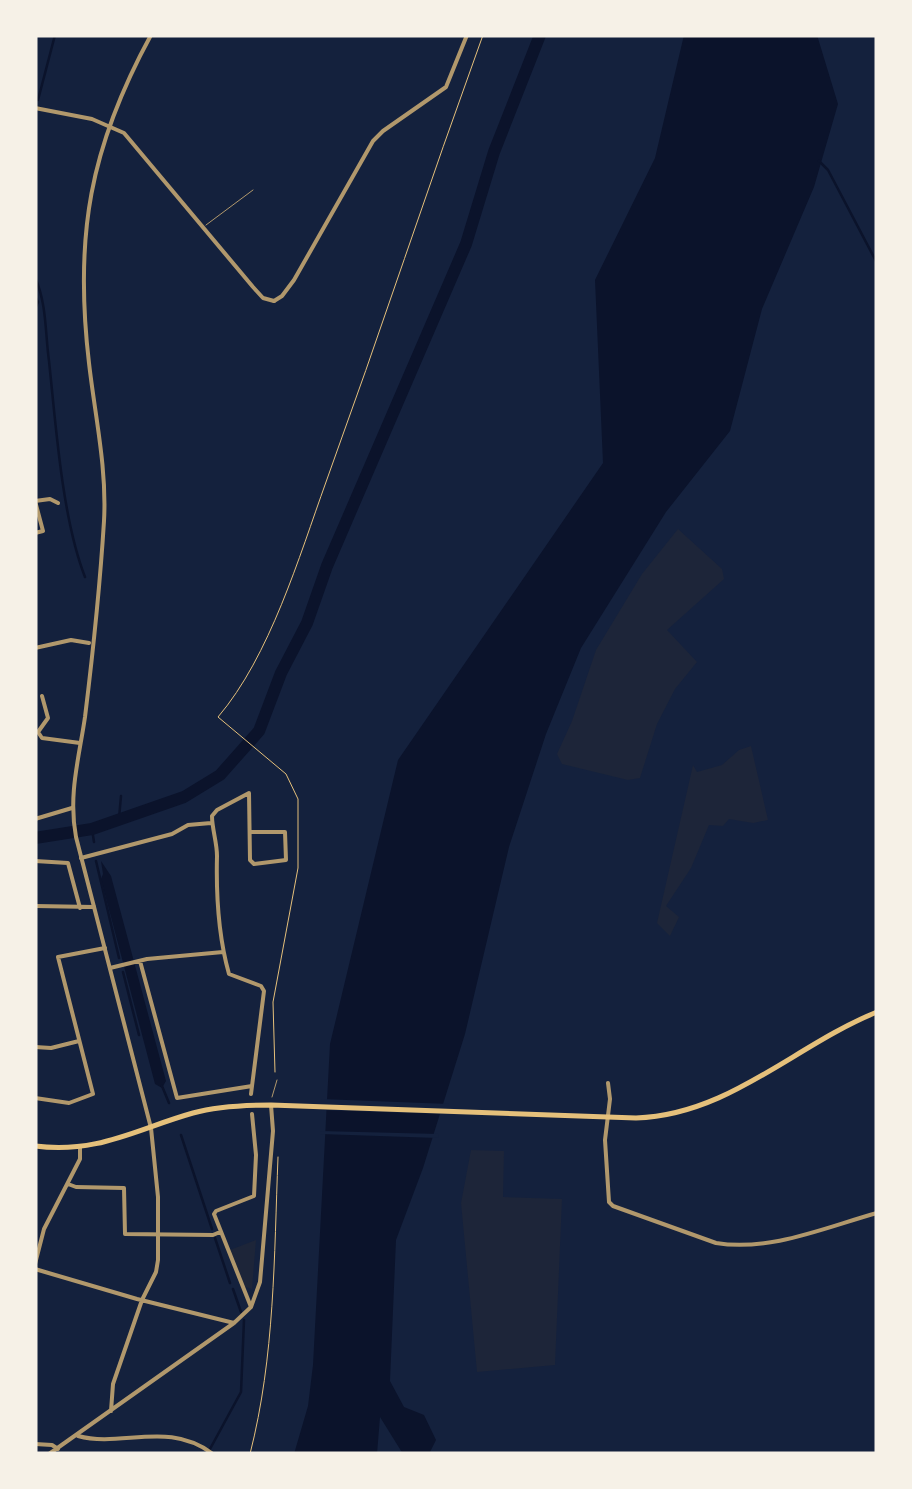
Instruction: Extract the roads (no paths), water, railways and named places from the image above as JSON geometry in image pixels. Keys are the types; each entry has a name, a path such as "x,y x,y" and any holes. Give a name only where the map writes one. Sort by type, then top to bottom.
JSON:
{"main road":[{"path":"35,1146 80,1148 112,1142 210,1109 272,1101 280,1106 671,1115 706,1105 877,1012"}],"street":[{"path":"111,1412 113,1384 142,1300 156,1272 158,1196 150,1128 72,810 106,498 85,324 84,237 90,190 110,125 151,35"},
{"path":"35,108 110,125 130,138 258,293 274,301 294,280 373,142 446,87 466,35"},
{"path":"35,533 42,531 35,501 58,502"},
{"path":"35,648 71,640 91,643"},
{"path":"42,696 48,718 38,732 42,738 80,743"},
{"path":"250,832 286,832 286,860 254,864 250,860 249,793 217,810 212,823 223,952 229,974 261,986 264,991 252,1094"},
{"path":"35,819 72,810"},
{"path":"82,858 172,834 188,825 212,823"},
{"path":"35,862 70,865 80,908"},
{"path":"35,906 94,907"},
{"path":"35,1098 69,1103 93,1094 58,957 105,948"},
{"path":"110,968 137,961 223,952"},
{"path":"137,961 177,1098 252,1086"},
{"path":"35,1047 51,1048 79,1041"},
{"path":"608,1083 605,1140 609,1202 613,1206 734,1246 774,1241 877,1214"},
{"path":"49,1454 251,1307 260,1282 274,1131 272,1101"},
{"path":"251,1307 220,1232 216,1211 254,1196 252,1114"},
{"path":"80,1148 80,1159 44,1229 35,1266 142,1300 234,1323"},
{"path":"68,1184 124,1188 125,1234 220,1232"},
{"path":"78,1436 149,1434 177,1438 213,1454"},
{"path":"35,1444 58,1449"}],"lane":[{"path":"204,227 253,190"},
{"path":"272,1101 277,1080"}],"waterway":[{"path":"38,100 55,35"},
{"path":"35,838 92,829 184,797 220,775 259,731 466,244 494,152 540,35"},
{"path":"819,161 828,170 877,263"},
{"path":"35,277 44,308 65,500 85,577"},
{"path":"35,296 35,309"},
{"path":"119,818 121,796"},
{"path":"92,829 94,842"},
{"path":"96,861 119,958"},
{"path":"123,972 139,1035"},
{"path":"162,1086 169,1103"},
{"path":"181,1135 212,1229"},
{"path":"215,1238 230,1283"},
{"path":"233,1289 241,1312"},
{"path":"210,1449 241,1392 244,1320"}]}
